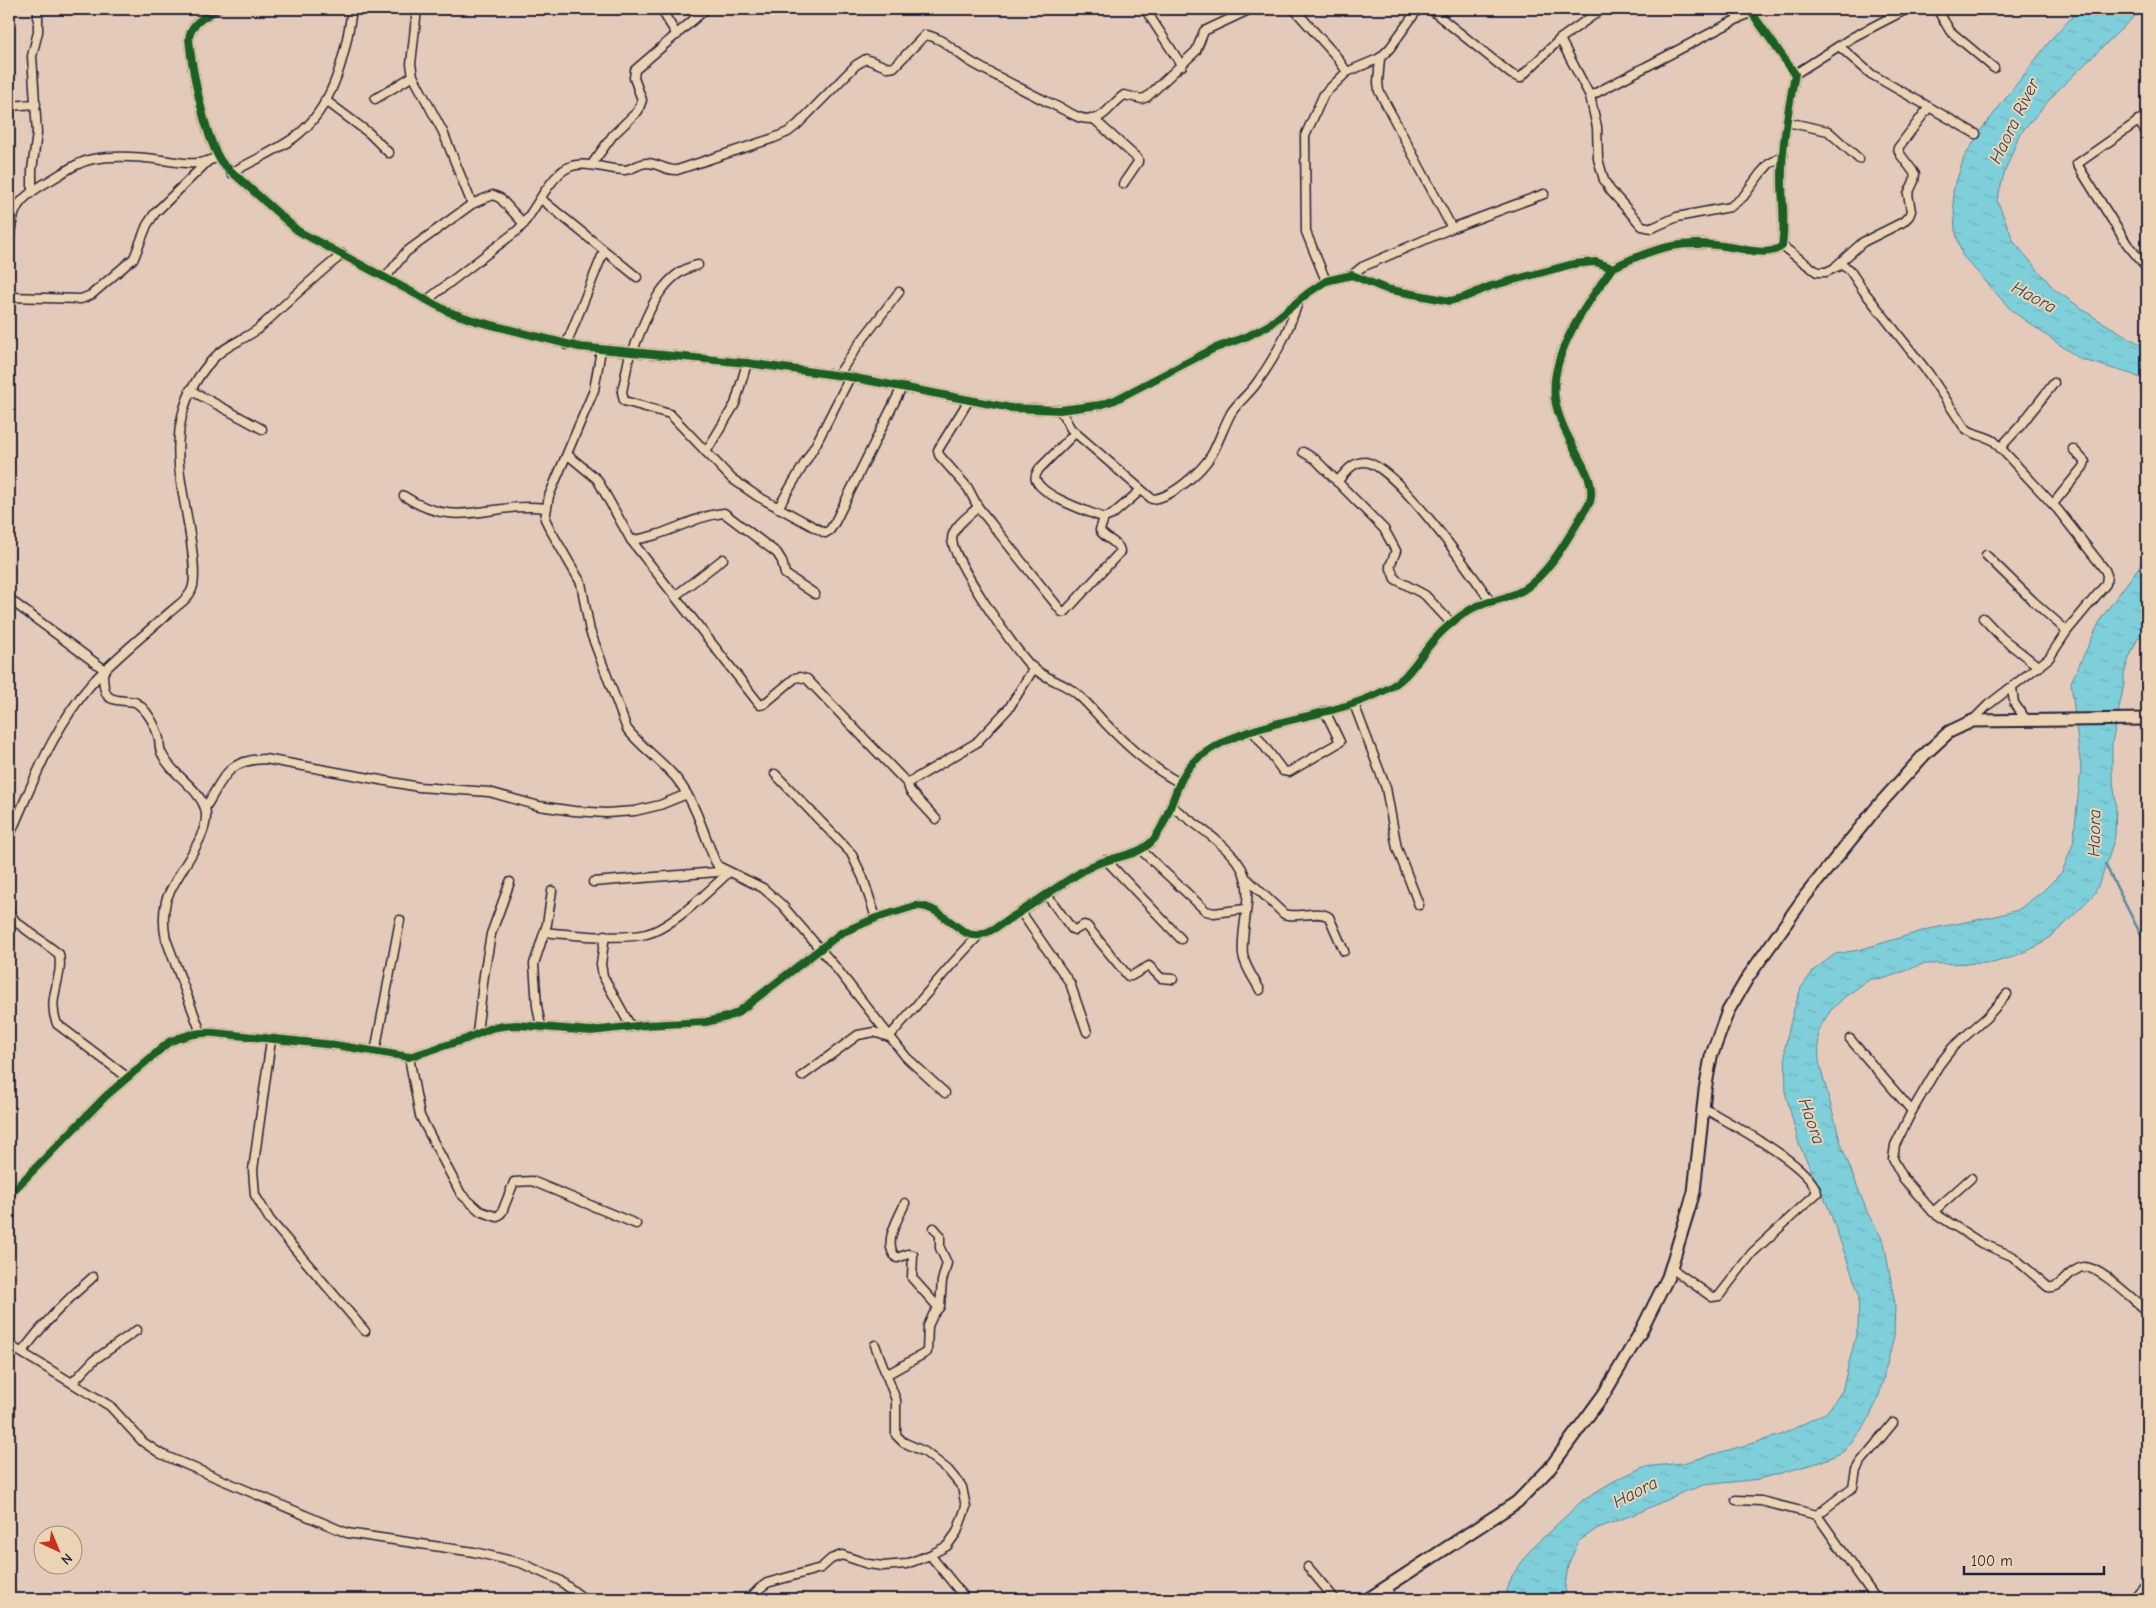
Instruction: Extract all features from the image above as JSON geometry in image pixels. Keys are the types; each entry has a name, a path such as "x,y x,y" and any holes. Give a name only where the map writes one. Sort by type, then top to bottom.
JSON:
{"street":[{"path":"32,191 32,170 37,133 32,62 38,32 38,9"},
{"path":"218,9 195,24 189,33 203,113 218,157 231,173 291,226 462,318 566,345 631,353 747,362 850,377 1011,408 1060,410 1100,405 1129,394 1212,349 1255,333 1269,325 1326,281 1352,275 1362,267 1452,228 1544,194"},
{"path":"231,173 296,136 310,123 325,100 342,60 352,9"},
{"path":"417,9 411,64 413,76 443,132 472,204"},
{"path":"661,9 677,35"},
{"path":"592,164 613,135 638,111 642,100 634,78 635,70 706,9"},
{"path":"1145,9 1182,66"},
{"path":"1095,120 1124,95 1142,99 1147,97 1196,51 1204,31 1251,9"},
{"path":"1294,9 1336,56 1347,72"},
{"path":"1326,281 1306,232 1305,136 1324,94 1347,72 1380,58 1390,48 1418,9"},
{"path":"1430,9 1517,78 1524,76 1560,39 1602,9"},
{"path":"1795,74 1892,12 1906,9"},
{"path":"1937,9 1950,31 1994,68"},
{"path":"9,1195 127,1077 170,1042 190,1034 201,1032 335,1045 409,1057 503,1026 517,1025 591,1031 706,1022 726,1017 757,999 841,933 876,918 924,905 946,916 966,932 973,935 989,932 1086,869 1106,860 1141,850 1154,838 1171,806 1180,783 1197,758 1230,738 1354,704 1386,689 1400,680 1429,644 1472,608 1518,593 1536,579 1546,569 1590,502 1593,492 1589,478 1560,417 1555,390 1562,354 1569,334 1612,268 1671,245 1707,243 1760,251 1776,251 1782,246 1785,221 1782,196 1783,156 1795,74 1750,10 1590,96"},
{"path":"427,300 524,224 550,184 564,169 571,165 592,164 627,170 647,163 667,170 677,170 774,138 788,132 797,125 856,65 866,59 889,68 894,67 925,36 936,38 969,61 1078,117 1095,120 1138,159 1138,162 1123,184"},
{"path":"1560,39 1590,96 1597,127 1598,159 1604,180 1610,190 1642,226 1652,228 1677,217 1730,207 1743,198 1769,164 1783,156"},
{"path":"1839,46 1871,74 1976,134"},
{"path":"1380,58 1379,91 1452,228"},
{"path":"375,99 413,76"},
{"path":"325,100 369,133 389,153"},
{"path":"9,106 36,104"},
{"path":"1835,267 1863,242 1903,222 1909,216 1911,211 1908,194 1914,182 1915,174 1900,154 1898,148 1928,107"},
{"path":"2147,115 2077,164 2127,244 2147,268"},
{"path":"2138,120 2147,134"},
{"path":"1787,122 1828,131 1859,159"},
{"path":"9,244 14,210 19,202 32,191 81,163 91,159 112,158 151,159 189,164 207,162 218,157"},
{"path":"9,297 81,299 91,295 134,258 147,225 155,212 207,162"},
{"path":"386,277 406,252 472,204 489,196 497,196 524,224"},
{"path":"541,199 637,277"},
{"path":"1368,1599 1510,1506 1550,1468 1604,1394 1656,1303 1671,1268 1694,1192 1711,1057 1718,1033 1728,1011 1748,977 1806,895 1901,780 1949,732 1972,721 1992,701 2012,688 2054,653 2067,631 2106,584 2107,576 2093,553 2053,504 1989,438 1970,434 1964,427 1930,374 1863,290 1849,269 1841,265 1826,272 1817,272 1782,246"},
{"path":"566,345 604,251"},
{"path":"9,837 56,734 79,699 104,671 179,604 192,589 194,578 191,545 181,484 178,448 184,406 190,390 217,356 255,331 317,274 343,254"},
{"path":"1352,275 1386,289 1450,301 1491,286 1574,264 1596,262 1612,268"},
{"path":"698,265 678,273 662,290 631,353 622,392 624,400 670,414 731,478 778,508 816,530 828,533 902,387"},
{"path":"838,375 899,292"},
{"path":"1060,410 1066,424 1075,433 1152,499 1170,494 1204,465 1211,456 1231,414 1240,400 1254,387 1278,352 1299,300"},
{"path":"601,350 594,390 546,508 546,518 551,531 581,582 593,639 627,729 676,778 686,794 715,861 726,871 772,895 820,948 889,1037 914,1065 945,1092"},
{"path":"706,452 735,404 747,362"},
{"path":"778,508 816,444 850,377"},
{"path":"2000,448 2054,383"},
{"path":"190,390 262,429"},
{"path":"969,400 938,450 939,455 968,488 978,507 1062,612 1080,597 1120,552 1119,546 1101,534 1100,530 1104,518"},
{"path":"1075,433 1039,469 1035,477 1036,481 1060,500 1104,518 1112,515 1141,490"},
{"path":"2053,504 2085,462 2073,449"},
{"path":"1303,452 1315,459 1384,529 1396,551 1390,566 1395,579 1426,595 1452,623"},
{"path":"568,455 597,479 631,540 760,705 764,704 795,678 807,679 907,782 910,791 936,819"},
{"path":"1337,482 1356,463 1365,462 1380,469 1412,498 1448,541 1491,602"},
{"path":"404,496 436,511 460,515 527,506 546,508"},
{"path":"978,507 954,531 953,545 998,622 1024,658 1050,680 1073,690 1130,748 1163,773 1180,783"},
{"path":"631,540 649,538 711,514 724,513 777,553 782,561 783,571 787,576 815,594"},
{"path":"1986,555 2067,631"},
{"path":"675,596 723,559"},
{"path":"9,599 104,671"},
{"path":"1984,618 2002,638 2039,667"},
{"path":"907,782 976,743 1009,708 1034,668"},
{"path":"104,671 103,682 107,696 116,701 135,702 147,713 156,731 162,754 196,793 205,808"},
{"path":"2012,688 2014,703 2030,720"},
{"path":"1354,704 1386,788 1397,848 1419,905"},
{"path":"1253,731 1283,771 1289,772 1340,742 1325,711"},
{"path":"1972,721 2143,719"},
{"path":"201,1032 166,938 163,924 166,901 171,889 197,844 204,826 205,808 225,775 235,764 247,760 266,759 419,787 489,792 539,806 574,811 606,813 634,811 660,805 686,794"},
{"path":"775,774 851,853 863,878 876,918"},
{"path":"1171,806 1227,850 1236,860 1245,878 1248,892 1245,909 1243,955 1244,961 1260,990"},
{"path":"1141,850 1206,911 1214,913 1245,909"},
{"path":"1106,860 1181,939"},
{"path":"593,882 726,871"},
{"path":"545,932 604,935 646,934 675,918 726,871"},
{"path":"1245,878 1284,914 1291,916 1325,915 1329,917 1344,951"},
{"path":"477,1033 491,934 510,882"},
{"path":"541,1027 536,998 534,964 545,932 552,892"},
{"path":"1047,895 1072,929 1075,930 1084,925 1087,926 1128,976 1149,966 1161,978 1172,979"},
{"path":"9,912 16,922 59,954 60,968 52,1012 57,1024 127,1077"},
{"path":"1021,912 1070,982 1087,1032"},
{"path":"375,1052 400,920"},
{"path":"604,935 603,976 632,1027"},
{"path":"889,1037 979,935"},
{"path":"2007,994 1987,1017 1953,1047 1939,1065 1895,1145 1893,1159 1904,1179 1933,1212 1981,1243 2012,1256 2048,1287 2057,1286 2070,1274 2079,1268 2085,1267 2100,1273 2147,1311"},
{"path":"802,1076 858,1035 874,1032 889,1037"},
{"path":"1850,1039 1912,1111"},
{"path":"271,1040 253,1170 255,1195 270,1220 365,1331"},
{"path":"409,1057 420,1116 461,1194 480,1211 497,1217 502,1212 514,1182 532,1181 636,1224"},
{"path":"1671,1268 1712,1297 1719,1296 1752,1253 1817,1193 1812,1182 1785,1158 1754,1137 1704,1108"},
{"path":"1933,1212 1971,1178"},
{"path":"906,1203 891,1236 892,1249 897,1258 908,1254 913,1256 912,1278 939,1308"},
{"path":"886,1375 928,1352 928,1326 939,1308 947,1264 940,1245 940,1234 934,1228"},
{"path":"22,1352 37,1331 93,1277"},
{"path":"73,1382 94,1360 137,1330"},
{"path":"9,1344 110,1406 143,1442 161,1454 326,1526 365,1536 474,1552 521,1563 559,1580 584,1599"},
{"path":"749,1599 767,1583 821,1568 831,1559 842,1555 868,1564 883,1566 906,1564 930,1556 947,1546 957,1532 966,1507 962,1487 948,1470 925,1452 903,1442 896,1435 896,1400 875,1344"},
{"path":"1817,1515 1853,1488 1856,1470 1860,1463 1893,1423"},
{"path":"1736,1500 1761,1501 1817,1515 1876,1599"},
{"path":"930,1556 966,1599"},
{"path":"1308,1567 1335,1599"},
{"path":"2132,1599 2147,1582"},
{"path":"1385,1588 1394,1599"}],"water":[{"path":"2080,9 2142,9 2056,92 2019,135 2004,174 1997,200 2014,242 2055,290 2097,319 2147,348 2147,381 2131,374 2080,359 2012,311 1962,255 1955,230 1953,191 1964,158 1979,133 2053,37"},
{"name":"Haora","path":"2147,556 2147,625 2137,640 2124,674 2124,684 2112,743 2112,773 2116,804 2115,836 2095,893 2064,925 2040,945 2010,958 1993,963 1923,964 1886,978 1870,979 1846,996 1831,1010 1818,1030 1819,1062 1842,1147 1868,1214 1884,1242 1895,1304 1894,1337 1878,1399 1866,1424 1843,1452 1820,1462 1760,1479 1704,1485 1598,1528 1579,1541 1568,1565 1565,1587 1567,1599 1504,1599 1512,1576 1532,1548 1584,1499 1614,1481 1643,1467 1683,1463 1781,1435 1827,1412 1842,1391 1858,1327 1859,1294 1829,1209 1799,1144 1786,1095 1785,1047 1801,988 1814,970 1835,954 1859,950 1929,929 2018,910 2042,892 2062,872 2073,844 2081,769 2071,682 2102,617"}],"waterway":[{"name":"Haora","path":"2105,864 2144,941 2144,1004 2147,1010"}],"cycle path":[{"path":"218,9 195,24 189,39 200,104 216,153 223,164 298,231 449,312 476,321 579,347 747,363 850,377 1011,408 1060,410 1100,405 1115,400 1213,349 1248,336 1269,325 1326,281 1352,275 1386,289 1450,301 1491,286 1573,264 1596,262 1612,268 1642,255 1669,247 1697,244 1764,252 1777,249 1782,246 1783,237 1783,158 1795,74 1749,9"},
{"path":"9,1195 106,1096 169,1042 186,1036 214,1033 335,1045 409,1057 466,1039 491,1028 503,1026 517,1025 591,1031 646,1025 706,1022 737,1013 841,933 876,918 915,906 925,907 942,915 964,932 972,935 983,934 991,931 1088,868 1140,850 1154,839 1166,819 1184,774 1199,757 1216,746 1253,730 1333,710 1387,689 1400,681 1435,638 1457,619 1475,607 1523,590 1543,573 1552,562 1590,502 1591,495 1588,476 1563,426 1556,406 1555,382 1558,364 1572,329 1612,268"}],"water label":[{"name":"Haora River","path":"2014,121"}]}
